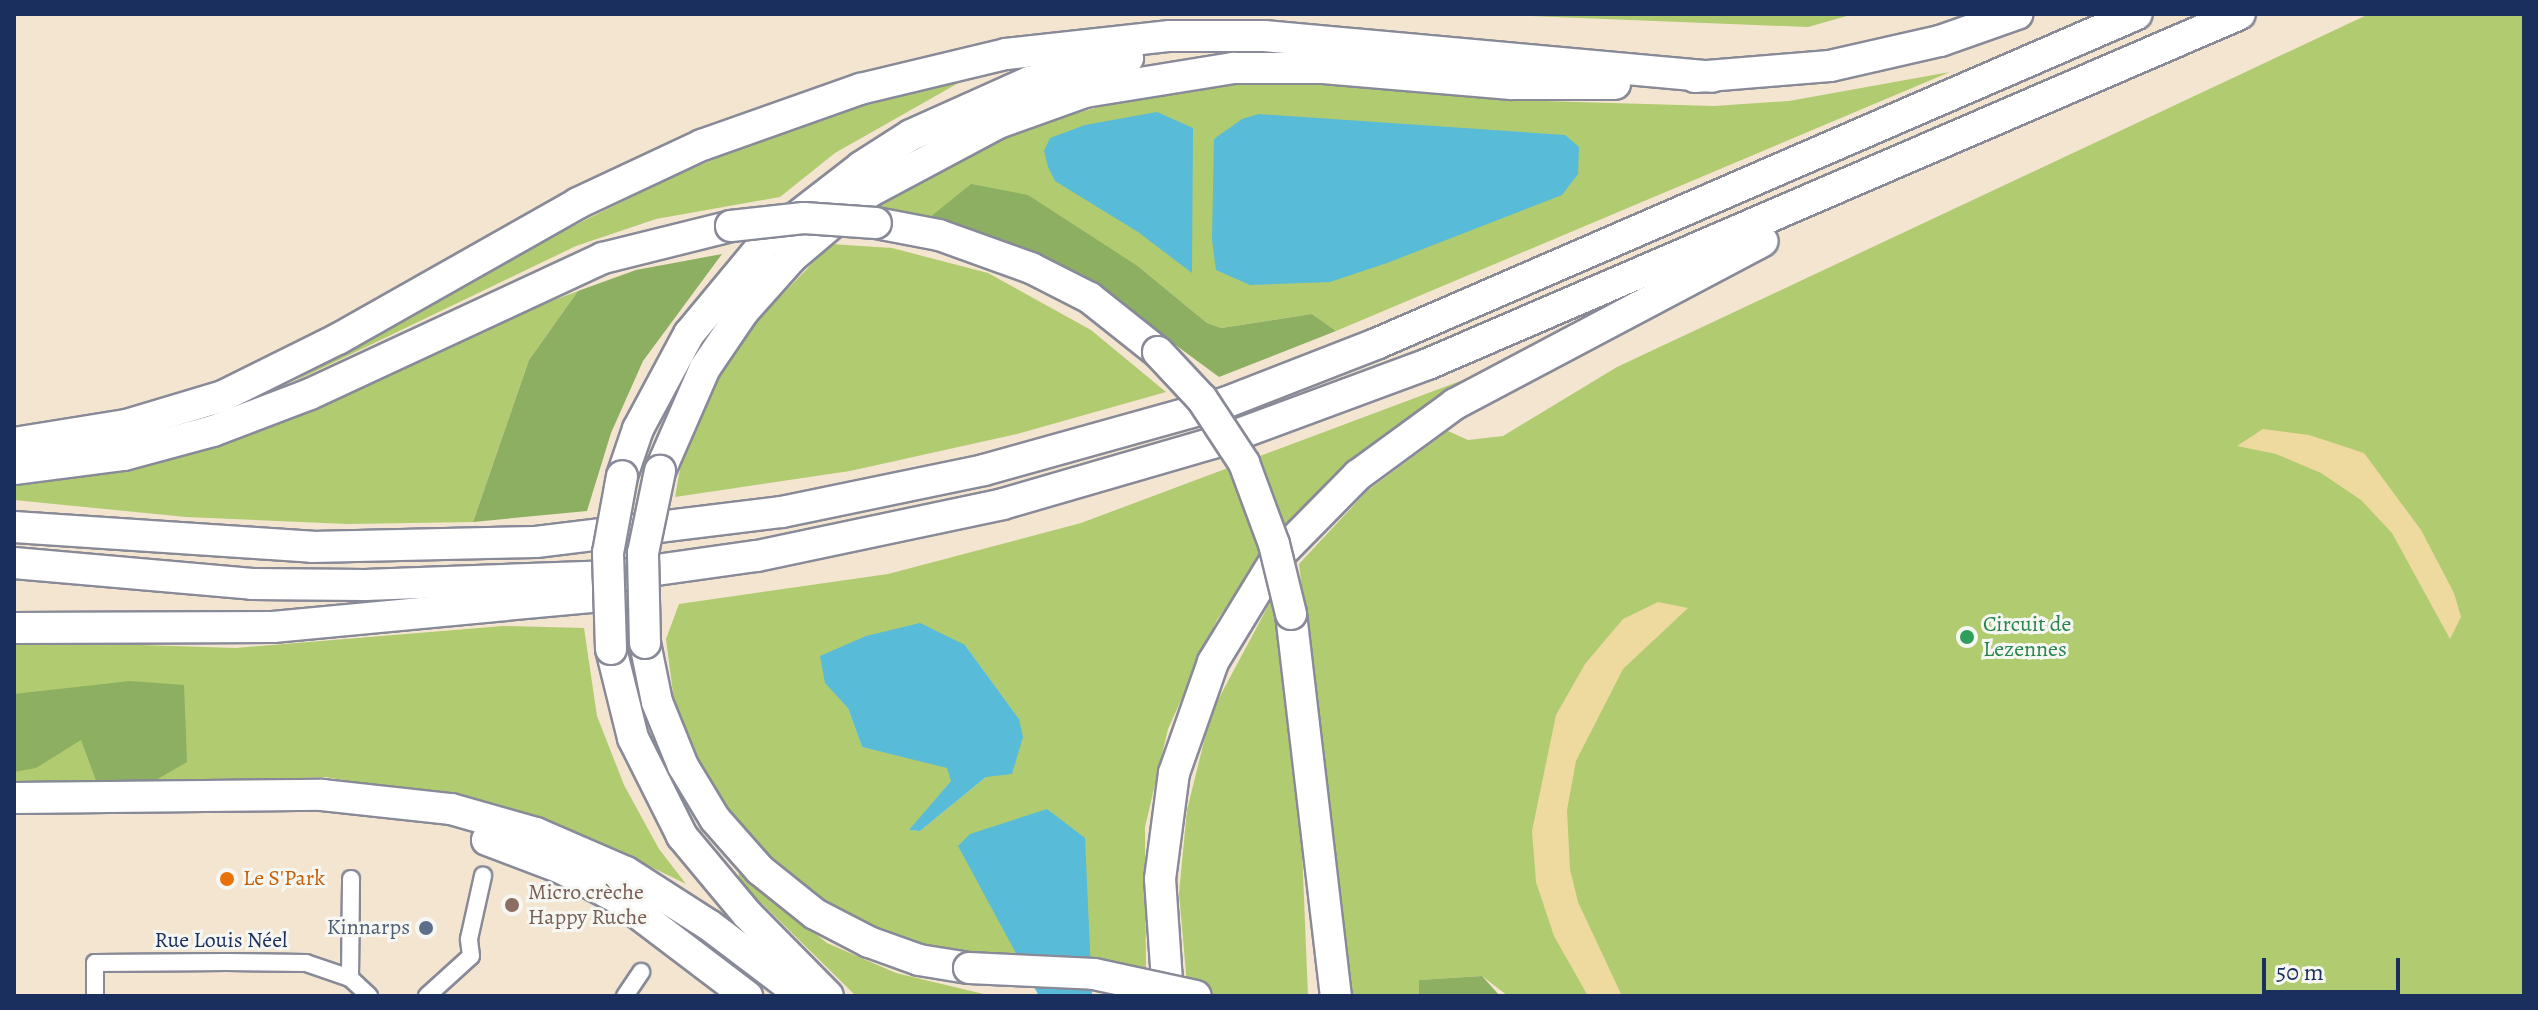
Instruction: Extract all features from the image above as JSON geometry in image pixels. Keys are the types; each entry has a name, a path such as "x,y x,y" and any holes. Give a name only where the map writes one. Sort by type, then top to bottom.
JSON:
{"highway":[{"path":"1196,996 1094,974 969,968 919,960 869,942 815,914 760,870 715,819 683,766 657,702 645,643 643,553 660,471 705,368 743,312 792,257 845,209 908,167 1043,106 1137,81 1234,68 1323,68 1511,84 1787,73 1886,55 2017,14"},
{"path":"14,527 297,547 536,542 782,512 984,470 1227,402 1376,344 2137,14"},
{"path":"14,563 252,584 380,585 614,576 771,554 1087,482 1217,442 1428,364 2228,19"},
{"path":"1168,996 1159,899 1162,842 1174,773 1192,710 1256,587 1342,489 1421,426 1559,345 1761,242 2228,19"},
{"path":"14,443 126,425 223,396 338,339 578,203 702,145 860,89 1006,54 1170,36 1264,36 1712,77"},
{"path":"828,996 747,914 682,836 633,738 611,649 608,553 622,476 638,429 689,334 768,239 861,167 911,135 1029,82 1123,59 1212,53 1306,55 1546,73 1712,77"},
{"path":"14,469 124,455 213,431 310,394 603,258 731,226 804,218 876,223 939,235 1031,268 1090,298 1158,352 1202,399 1244,463 1274,544 1291,614 1336,996"},
{"path":"14,628 310,625 696,584 913,541 1017,512 1087,482"},
{"path":"1309,757 1315,996"},
{"path":"17,799 242,795 400,801 536,833 664,894 803,996"},
{"path":"242,795 417,821 523,851 619,899 747,996"}],"street":[{"path":"427,996 471,956 469,939 483,876"},
{"path":"350,978 351,879"},
{"name":"Rue Louis Néel","path":"95,996 95,963 306,963 350,978 369,996"},
{"path":"625,996 641,972"}],"green space":[{"path":"1854,14 1808,27 1504,15"},
{"name":"Circuit de Lezennes","path":"2369,14 2524,14 2524,996 1508,996 1482,976 1419,980 1419,996 1350,996 1299,564 1367,491 1448,431 1468,440 1503,436 1617,367"},
{"path":"1950,72 1336,331 1312,314 1221,328 1207,323 1139,267 876,208 931,170 1002,134 1167,88 1259,80 1544,101 1714,106 1789,101"},
{"path":"969,77 835,153 780,197 656,219 576,246 289,384 539,243 676,175 806,122"},
{"path":"971,184 1028,195 1139,267 1207,323 1221,328 1312,314 1336,331 1219,377 1086,279 1012,244 929,218"},
{"path":"831,244 892,248 988,273 1091,330 1166,392 1017,434 850,471 675,497 684,447 715,381 751,327"},
{"path":"722,254 643,361 611,433 587,511 473,522 529,360 578,291 636,270"},
{"path":"578,291 529,360 473,522 347,524 186,517 14,500 14,483 103,475 194,452 305,414 488,325"},
{"path":"1463,380 1370,445 1316,495 1273,540 1217,620 1168,729 1145,827 1146,975 963,956 857,924 774,872 705,782 674,701 666,639 679,604 888,574 1081,523","holes":["965,645 1018,718 986,777 920,831 910,830 952,780 947,767 862,747 848,708"]},
{"path":"1275,593 1299,776 1308,996 1188,996 1179,893 1187,810 1211,713"},
{"path":"503,626 584,628 597,716 624,785 659,849 686,884 614,849 483,805 326,777 149,784 14,782 14,641 236,648"},
{"path":"130,681 184,685 187,762 149,784 97,783 81,740 36,768 14,772 14,694"},
{"path":"739,873 827,943 896,973 992,996 856,996 738,880"},
{"path":"1482,976 1500,996 1419,996 1419,980"}],"sand":[{"path":"2263,429 2309,435 2364,453 2421,530 2454,593 2461,617 2450,639 2392,533 2361,500 2321,473 2276,454 2237,446"},
{"path":"1658,602 1688,608 1623,669 1576,761 1567,810 1570,869 1578,902 1622,996 1588,996 1554,936 1536,882 1532,831 1556,715 1585,664 1623,619"}],"water":[{"path":"1157,112 1193,128 1192,273 1138,232 1055,181 1044,151 1050,138 1085,125"},
{"path":"1259,114 1565,135 1579,147 1578,174 1562,195 1387,263 1330,282 1250,285 1216,270 1212,240 1214,139 1242,119"},
{"path":"920,623 965,645 1019,719 1023,737 1012,774 986,777 920,831 909,830 951,781 947,768 862,747 848,708 825,683 820,656 866,636"},
{"path":"1047,809 1085,838 1092,996 1039,996 958,846 970,834"}],"place":[{"name":"Circuit de Lezennes","path":"1967,637"},
{"name":"Le S'Park","path":"227,879"},
{"name":"Micro crèche Happy Ruche","path":"512,905"},
{"name":"Kinnarps","path":"426,928"}]}
